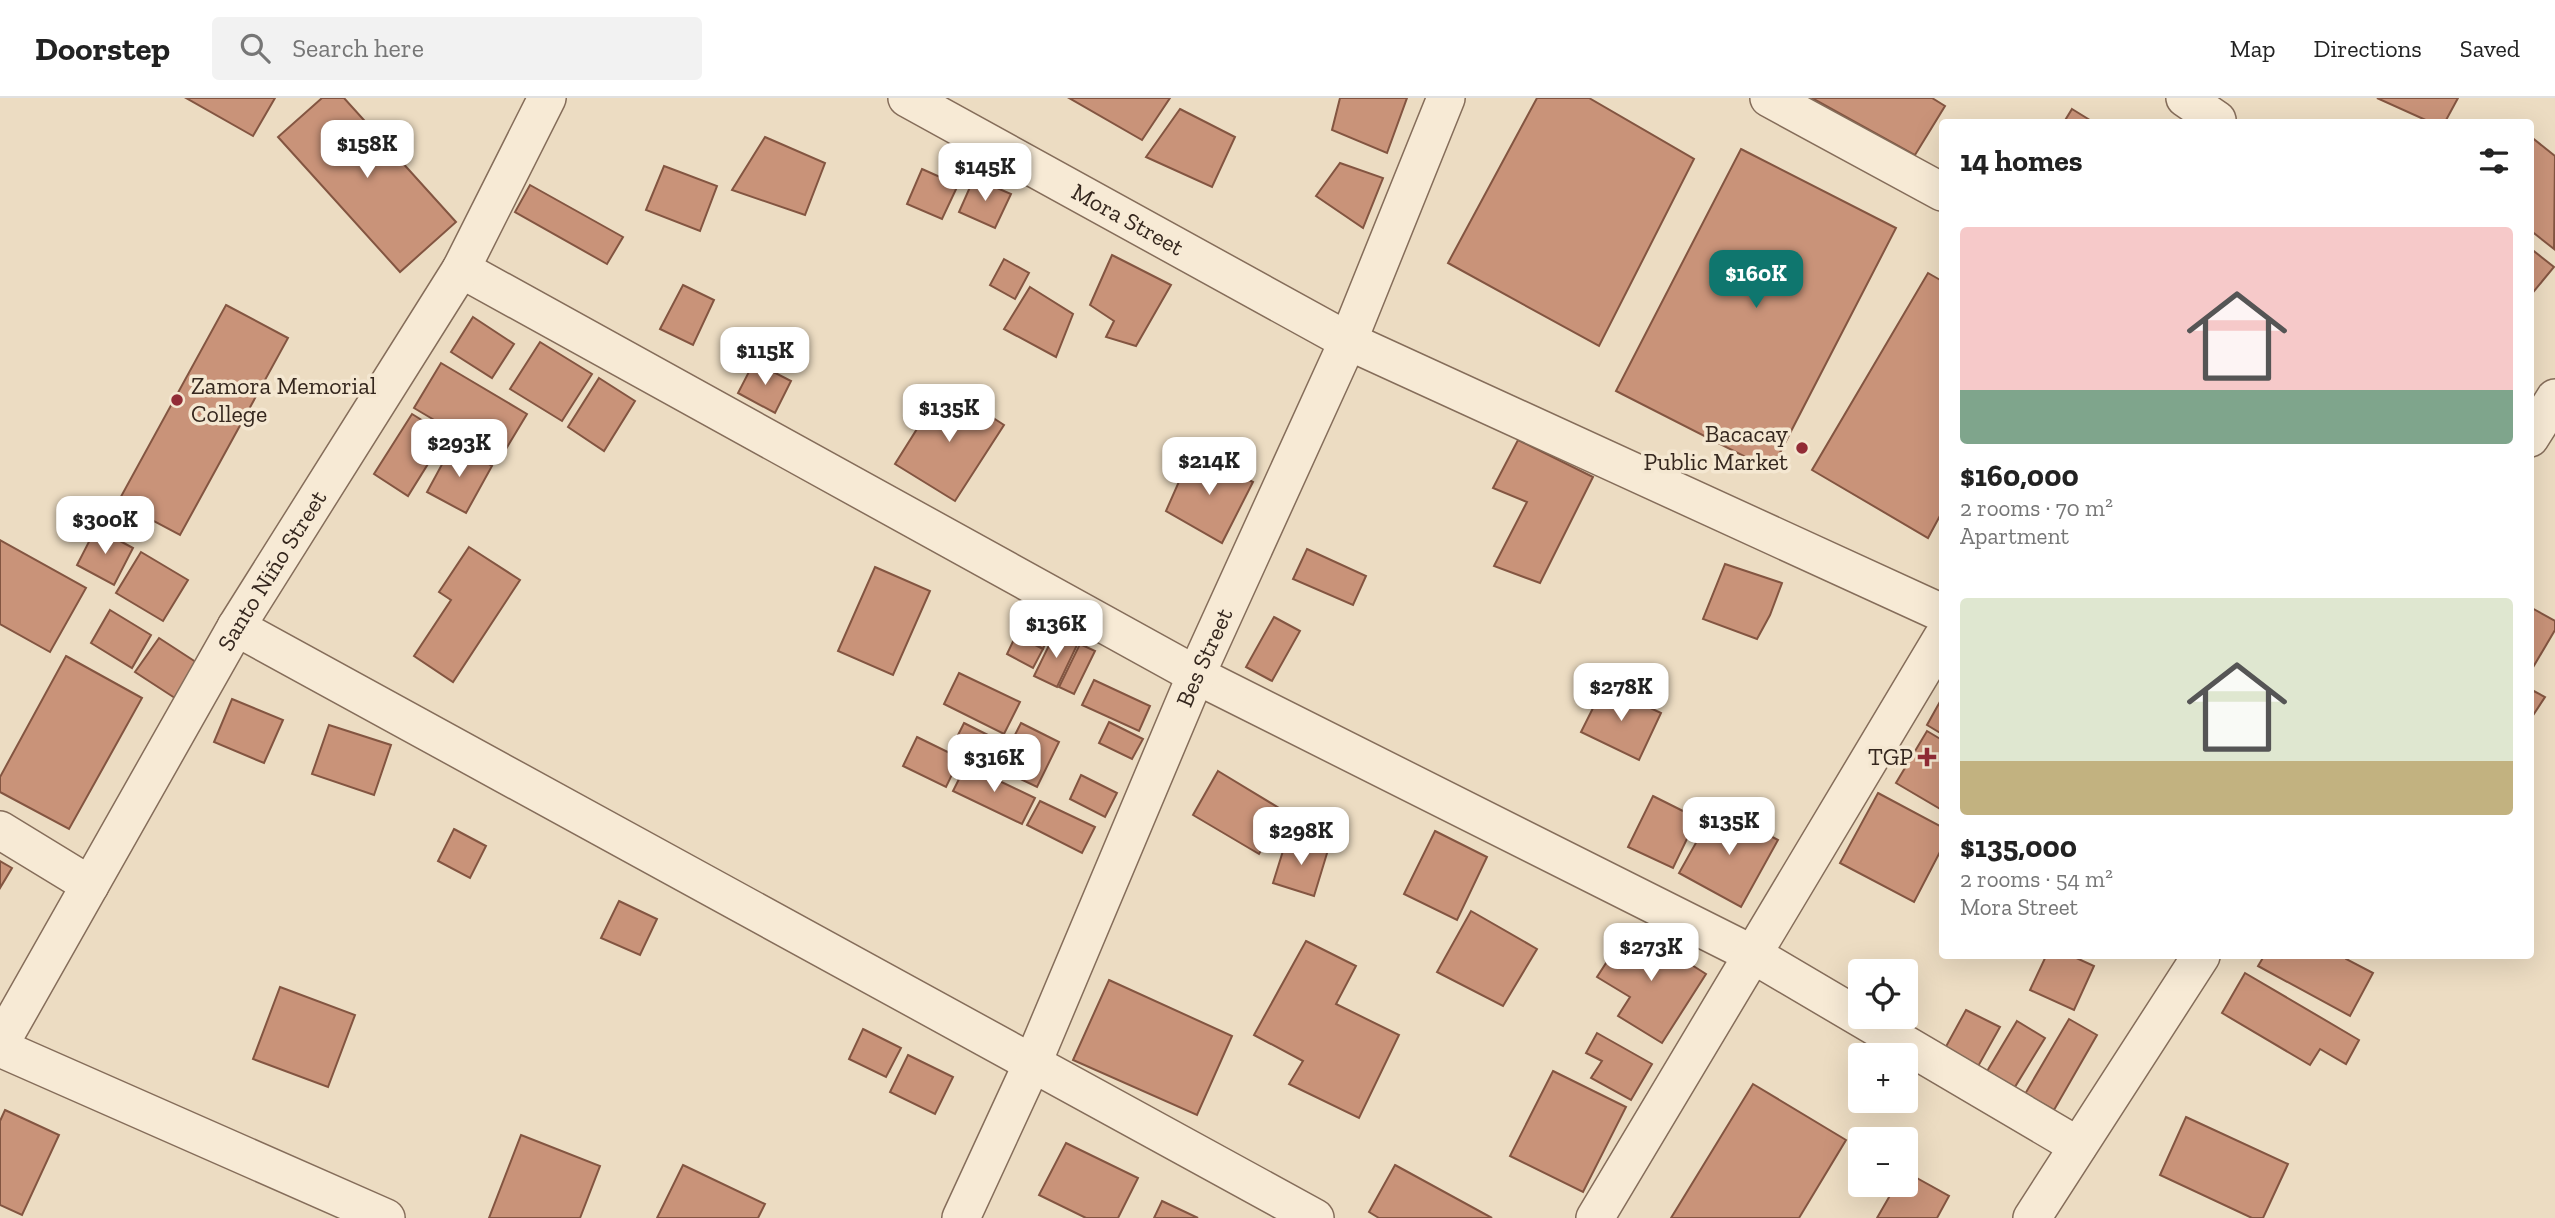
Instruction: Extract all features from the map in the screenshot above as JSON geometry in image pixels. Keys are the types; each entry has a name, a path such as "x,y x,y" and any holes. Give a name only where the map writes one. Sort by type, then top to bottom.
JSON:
{"street":[{"name":"Santo Niño Street","path":"0,1046 236,627 461,269 547,98"},
{"name":"Mora Street","path":"907,98 1348,341 1939,611"},
{"name":"Bes Street","path":"961,1218 1033,1062 1196,675 1348,341 1446,98"},
{"path":"1769,98 1939,190"},
{"path":"2185,98 2221,113"},
{"path":"461,269 1196,675 1752,954 2078,1146"},
{"path":"2534,432 2555,398"},
{"path":"236,627 1315,1218"},
{"path":"1595,1218 1939,643"},
{"path":"0,830 90,884"},
{"path":"2032,1218 2199,959"},
{"path":"0,1046 386,1218"}],"building":[{"path":"186,98 275,98 253,136"},
{"path":"322,98 344,98 456,222 400,272 278,137"},
{"path":"1069,98 1170,98 1142,140"},
{"path":"1340,98 1407,98 1387,153 1332,130"},
{"path":"1537,98 1589,98 1694,159 1599,346 1448,263"},
{"path":"1812,98 1932,98 1945,106 1915,155"},
{"path":"2377,98 2458,98 2447,119 2423,119"},
{"path":"1180,109 1235,137 1212,187 1146,157"},
{"path":"2072,109 2088,119 2066,119"},
{"path":"765,137 825,163 805,215 732,190"},
{"path":"2534,139 2555,156 2554,249 2534,233"},
{"path":"1741,149 1896,228 1771,470 1616,391"},
{"path":"1340,163 1383,178 1363,228 1316,196"},
{"path":"664,166 717,186 700,231 646,210"},
{"path":"922,169 958,185 942,219 907,204"},
{"path":"974,178 1011,194 995,228 959,212"},
{"path":"530,185 623,237 607,264 515,212"},
{"path":"2534,251 2554,267 2534,291"},
{"path":"1112,255 1171,285 1136,346 1106,337 1114,321 1090,305"},
{"path":"1004,259 1029,273 1015,299 990,285"},
{"path":"1928,273 1939,279 1939,518 1928,538 1812,470"},
{"path":"683,285 714,300 693,345 660,329"},
{"path":"1030,287 1073,314 1056,357 1004,329"},
{"path":"226,305 288,338 180,535 118,502"},
{"path":"473,317 514,344 492,378 451,352"},
{"path":"540,342 592,374 562,421 510,389"},
{"path":"754,362 791,381 775,413 738,393"},
{"path":"441,363 527,414 500,459 414,408"},
{"path":"599,378 635,401 604,451 568,427"},
{"path":"944,386 1004,425 955,501 895,464"},
{"path":"412,414 446,435 408,496 374,474"},
{"path":"1518,440 1593,477 1540,583 1494,566 1527,502 1493,488"},
{"path":"453,444 492,466 466,513 427,492"},
{"path":"1192,452 1253,482 1222,543 1166,511"},
{"path":"96,528 133,548 114,585 77,565"},
{"path":"0,540 86,588 50,652 0,624"},
{"path":"469,547 520,580 453,682 414,656 451,600 439,592"},
{"path":"1307,549 1366,576 1353,605 1293,579"},
{"path":"141,552 188,580 163,621 116,593"},
{"path":"1725,564 1782,583 1757,639 1703,619"},
{"path":"875,567 930,591 893,675 838,651"},
{"path":"2534,609 2555,621 2555,630 2534,666"},
{"path":"110,610 151,635 132,668 91,643"},
{"path":"1020,616 1051,631 1043,649 1012,634"},
{"path":"1274,617 1300,631 1272,681 1246,667"},
{"path":"1055,633 1078,643 1057,687 1034,676"},
{"path":"1016,635 1043,649 1033,668 1007,654"},
{"path":"159,638 205,668 181,702 135,672"},
{"path":"1080,644 1095,651 1074,694 1059,687"},
{"path":"66,656 142,698 69,829 0,792 0,777"},
{"path":"959,673 1020,702 1004,734 944,704"},
{"path":"1094,680 1150,706 1139,731 1082,705"},
{"path":"1604,686 1661,713 1639,760 1581,732"},
{"path":"2534,691 2545,697 2534,714"},
{"path":"232,699 283,720 264,763 214,742"},
{"path":"1939,703 1939,732 1927,725"},
{"path":"1109,722 1143,739 1132,759 1099,743"},
{"path":"964,723 998,740 989,759 954,743"},
{"path":"1021,723 1059,742 1037,787 998,768"},
{"path":"329,725 391,745 374,795 312,774"},
{"path":"1927,731 1939,738 1939,808 1896,783"},
{"path":"917,737 960,758 946,787 903,766"},
{"path":"966,765 1035,798 1022,824 953,791"},
{"path":"1218,771 1284,811 1259,854 1193,815"},
{"path":"1081,775 1117,793 1105,817 1070,799"},
{"path":"1878,793 1939,825 1939,854 1914,902 1840,863"},
{"path":"1653,796 1697,818 1673,868 1628,847"},
{"path":"1040,801 1095,827 1082,853 1027,825"},
{"path":"1716,807 1778,840 1741,907 1679,873"},
{"path":"454,829 486,846 470,878 438,861"},
{"path":"1435,831 1487,857 1457,920 1404,894"},
{"path":"1287,838 1328,850 1314,896 1273,883"},
{"path":"0,861 12,868 0,888"},
{"path":"619,901 657,919 640,955 601,938"},
{"path":"1471,911 1537,949 1503,1006 1437,972"},
{"path":"1630,926 1706,974 1662,1043 1618,1016 1630,997 1597,977"},
{"path":"1306,941 1356,966 1336,1004 1399,1035 1359,1118 1289,1084 1303,1061 1254,1035"},
{"path":"2045,959 2079,959 2094,966 2074,1010 2030,990"},
{"path":"2262,959 2346,959 2373,973 2350,1016 2258,966"},
{"path":"2245,973 2359,1040 2346,1064 2320,1049 2310,1065 2222,1013"},
{"path":"1109,980 1232,1036 1197,1115 1073,1060"},
{"path":"280,987 355,1015 328,1087 253,1059"},
{"path":"1966,1010 2000,1027 1976,1070 1943,1052"},
{"path":"2069,1019 2097,1035 2054,1110 2025,1094"},
{"path":"2017,1021 2045,1038 2010,1095 1983,1078"},
{"path":"863,1029 901,1048 886,1077 849,1059"},
{"path":"1597,1033 1652,1064 1631,1100 1591,1078 1602,1061 1586,1053"},
{"path":"908,1055 953,1077 935,1114 890,1092"},
{"path":"1553,1071 1626,1107 1583,1192 1510,1156"},
{"path":"1753,1084 1846,1140 1799,1218 1671,1218"},
{"path":"5,1110 59,1135 22,1215 0,1205 0,1121"},
{"path":"2186,1117 2288,1164 2263,1218 2252,1218 2160,1175"},
{"path":"521,1135 600,1166 580,1218 489,1218"},
{"path":"1066,1143 1138,1178 1118,1218 1086,1218 1039,1195"},
{"path":"683,1165 765,1204 758,1218 657,1218"},
{"path":"1395,1165 1492,1218 1379,1218 1369,1212"},
{"path":"1918,1179 1949,1196 1937,1218 1877,1218 1889,1197 1918,1197"},
{"path":"1162,1201 1198,1218 1154,1218"}],"place":[{"name":"Zamora Memorial College","path":"177,400"},
{"name":"Bacacay Public Market","path":"1802,448"},
{"name":"TGP","path":"1927,757"}]}
